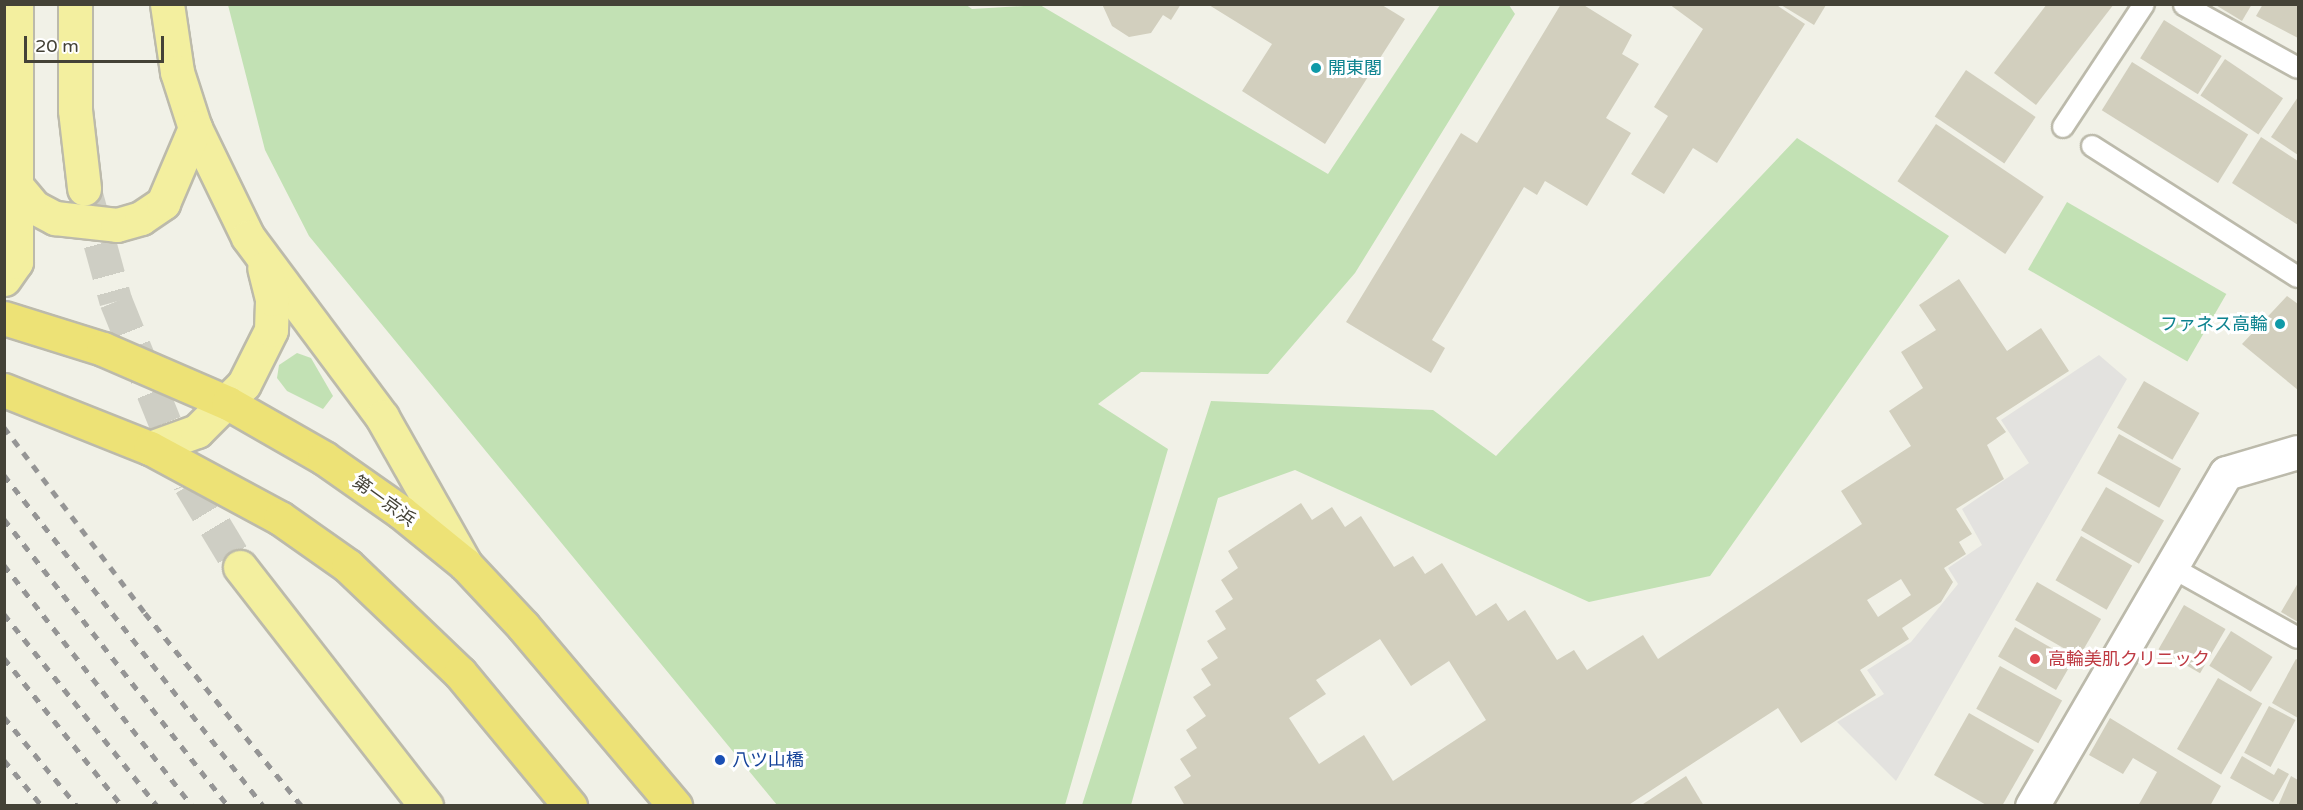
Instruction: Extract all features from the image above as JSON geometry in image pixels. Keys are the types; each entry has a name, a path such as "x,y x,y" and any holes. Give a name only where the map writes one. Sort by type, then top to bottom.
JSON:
{"highway":[{"name":"第一京浜","path":"4,318 103,349 228,404 324,458 465,564 573,682 675,806"},
{"path":"4,390 40,401 150,448 280,518 357,574 460,674 570,806"}],"main road":[{"path":"4,279 16,262 14,183 16,4"},
{"path":"75,4 75,110 84,188"},
{"path":"167,4 177,72 195,128 263,263 382,417 465,564"},
{"path":"14,183 34,207 55,219 117,225 141,218 163,203 195,128"},
{"path":"150,448 197,431 228,404 260,358 271,330 272,299 263,263"},
{"path":"240,567 426,806"}],"street":[{"path":"2032,806 2226,473 2298,452"}],"lane":[{"path":"2063,128 2144,4"},
{"path":"2184,5 2298,68"},
{"path":"2092,146 2298,277"},
{"path":"2171,567 2298,638"}],"green space":[{"path":"965,4 972,9 1040,5 1328,174 1440,5 1509,5 1515,14 1355,273 1268,374 1141,372 1098,404 1168,449 1065,805 777,805 309,236 265,150 228,5"},
{"path":"1797,138 1949,236 1710,576 1589,602 1295,470 1218,498 1131,805 1082,805 1211,401 1433,410 1496,456"},
{"path":"2067,202 2226,294 2187,362 2028,270"},
{"path":"297,353 311,358 333,396 323,409 287,391 277,378 279,365"}],"shaded area":[{"path":"2099,355 2127,379 1896,781 1837,722 1884,694 1867,670 1911,642 1958,584 1948,568 1982,545 1962,509 2029,463 2001,420"}],"building":[{"path":"1102,4 1181,4 1171,20 1163,15 1151,33 1129,37 1112,26"},
{"path":"1561,4 1582,4 1632,35 1622,54 1639,64 1606,118 1631,133 1587,206 1545,181 1537,195 1524,187 1432,340 1445,348 1431,373 1346,322 1461,133 1477,143"},
{"path":"1669,4 1775,4 1805,24 1717,163 1693,148 1664,194 1631,174 1668,116 1654,107 1703,29"},
{"path":"2047,4 2114,4 2036,105 1994,73"},
{"path":"2214,4 2252,4 2242,21"},
{"path":"2263,4 2298,4 2298,38 2256,16"},
{"name":"開東閣","path":"1209,5 1382,5 1405,19 1325,144 1242,91 1272,44"},
{"path":"1781,5 1826,5 1814,25"},
{"path":"2164,20 2222,56 2198,94 2140,58"},
{"path":"2225,59 2283,98 2258,135 2200,95"},
{"path":"2132,62 2248,135 2218,183 2102,110"},
{"path":"1966,70 2036,117 2004,163 1935,116"},
{"path":"2298,97 2298,155 2271,137"},
{"path":"1936,124 2044,197 2005,254 1897,181"},
{"path":"2261,137 2298,161 2298,225 2232,183"},
{"path":"1959,279 2007,351 2041,328 2069,371 1996,418 2006,432 1987,445 2004,479 1956,509 1972,534 1959,542 1966,554 1944,568 1953,582 1941,602 1902,628 1909,639 1860,670 1876,695 1801,743 1778,708 1627,806 1185,806 1174,787 1191,776 1180,759 1197,748 1186,730 1206,716 1193,697 1211,685 1201,669 1218,658 1207,641 1226,629 1215,611 1233,599 1221,580 1238,568 1228,551 1301,503 1312,520 1332,507 1345,527 1361,516 1394,567 1413,556 1425,574 1442,563 1476,616 1496,603 1508,621 1525,610 1557,660 1574,650 1587,670 1643,635 1658,659 1862,524 1841,491 1911,446 1889,411 1923,388 1901,352 1936,330 1919,305","holes":["1901,579 1911,595 1878,617 1867,600","1380,639 1411,686 1449,661 1486,720 1393,781 1364,735 1319,764 1289,718 1326,694 1316,680"]},
{"name":"ファネス高輪","path":"2287,296 2298,304 2298,390 2242,344"},
{"path":"2144,381 2199,413 2172,460 2117,428"},
{"path":"2119,434 2181,468 2159,508 2097,473"},
{"path":"2106,487 2164,520 2139,564 2081,530"},
{"path":"2081,536 2132,566 2107,610 2056,580"},
{"path":"2037,582 2101,619 2079,657 2015,620"},
{"path":"2298,583 2298,622 2281,612"},
{"path":"2184,605 2226,629 2200,673 2158,649"},
{"name":"高輪美肌クリニック","path":"2015,627 2073,660 2056,690 1998,656"},
{"path":"2231,631 2273,657 2251,692 2209,666"},
{"path":"2296,659 2298,660 2298,718 2272,703"},
{"path":"2000,666 2062,700 2038,743 1976,709"},
{"path":"2218,678 2262,703 2221,775 2177,749"},
{"path":"2269,706 2295,720 2271,767 2244,753"},
{"path":"1969,713 2034,750 2002,806 1988,806 1934,775"},
{"path":"2110,718 2221,786 2210,806 2138,806 2157,772 2133,758 2123,774 2089,755"},
{"path":"2242,756 2274,775 2278,768 2289,774 2273,802 2230,778"},
{"path":"1686,776 1704,806 1640,806"},
{"path":"2291,776 2298,780 2298,806 2278,806"}],"tunnel":[{"path":"87,196 116,301 190,484 240,567"}],"railway":[{"path":"4,427 145,613 302,806"},
{"path":"4,475 264,806"},
{"path":"4,519 228,806"},
{"path":"4,565 192,806"},
{"path":"4,614 157,806"},
{"path":"4,658 122,806"},
{"path":"4,717 77,806"},
{"path":"4,760 42,806"}],"place":[{"name":"開東閣","path":"1316,68"},
{"name":"ファネス高輪","path":"2280,324"},
{"name":"高輪美肌クリニック","path":"2035,659"},
{"name":"八ツ山橋","path":"720,760"}]}
